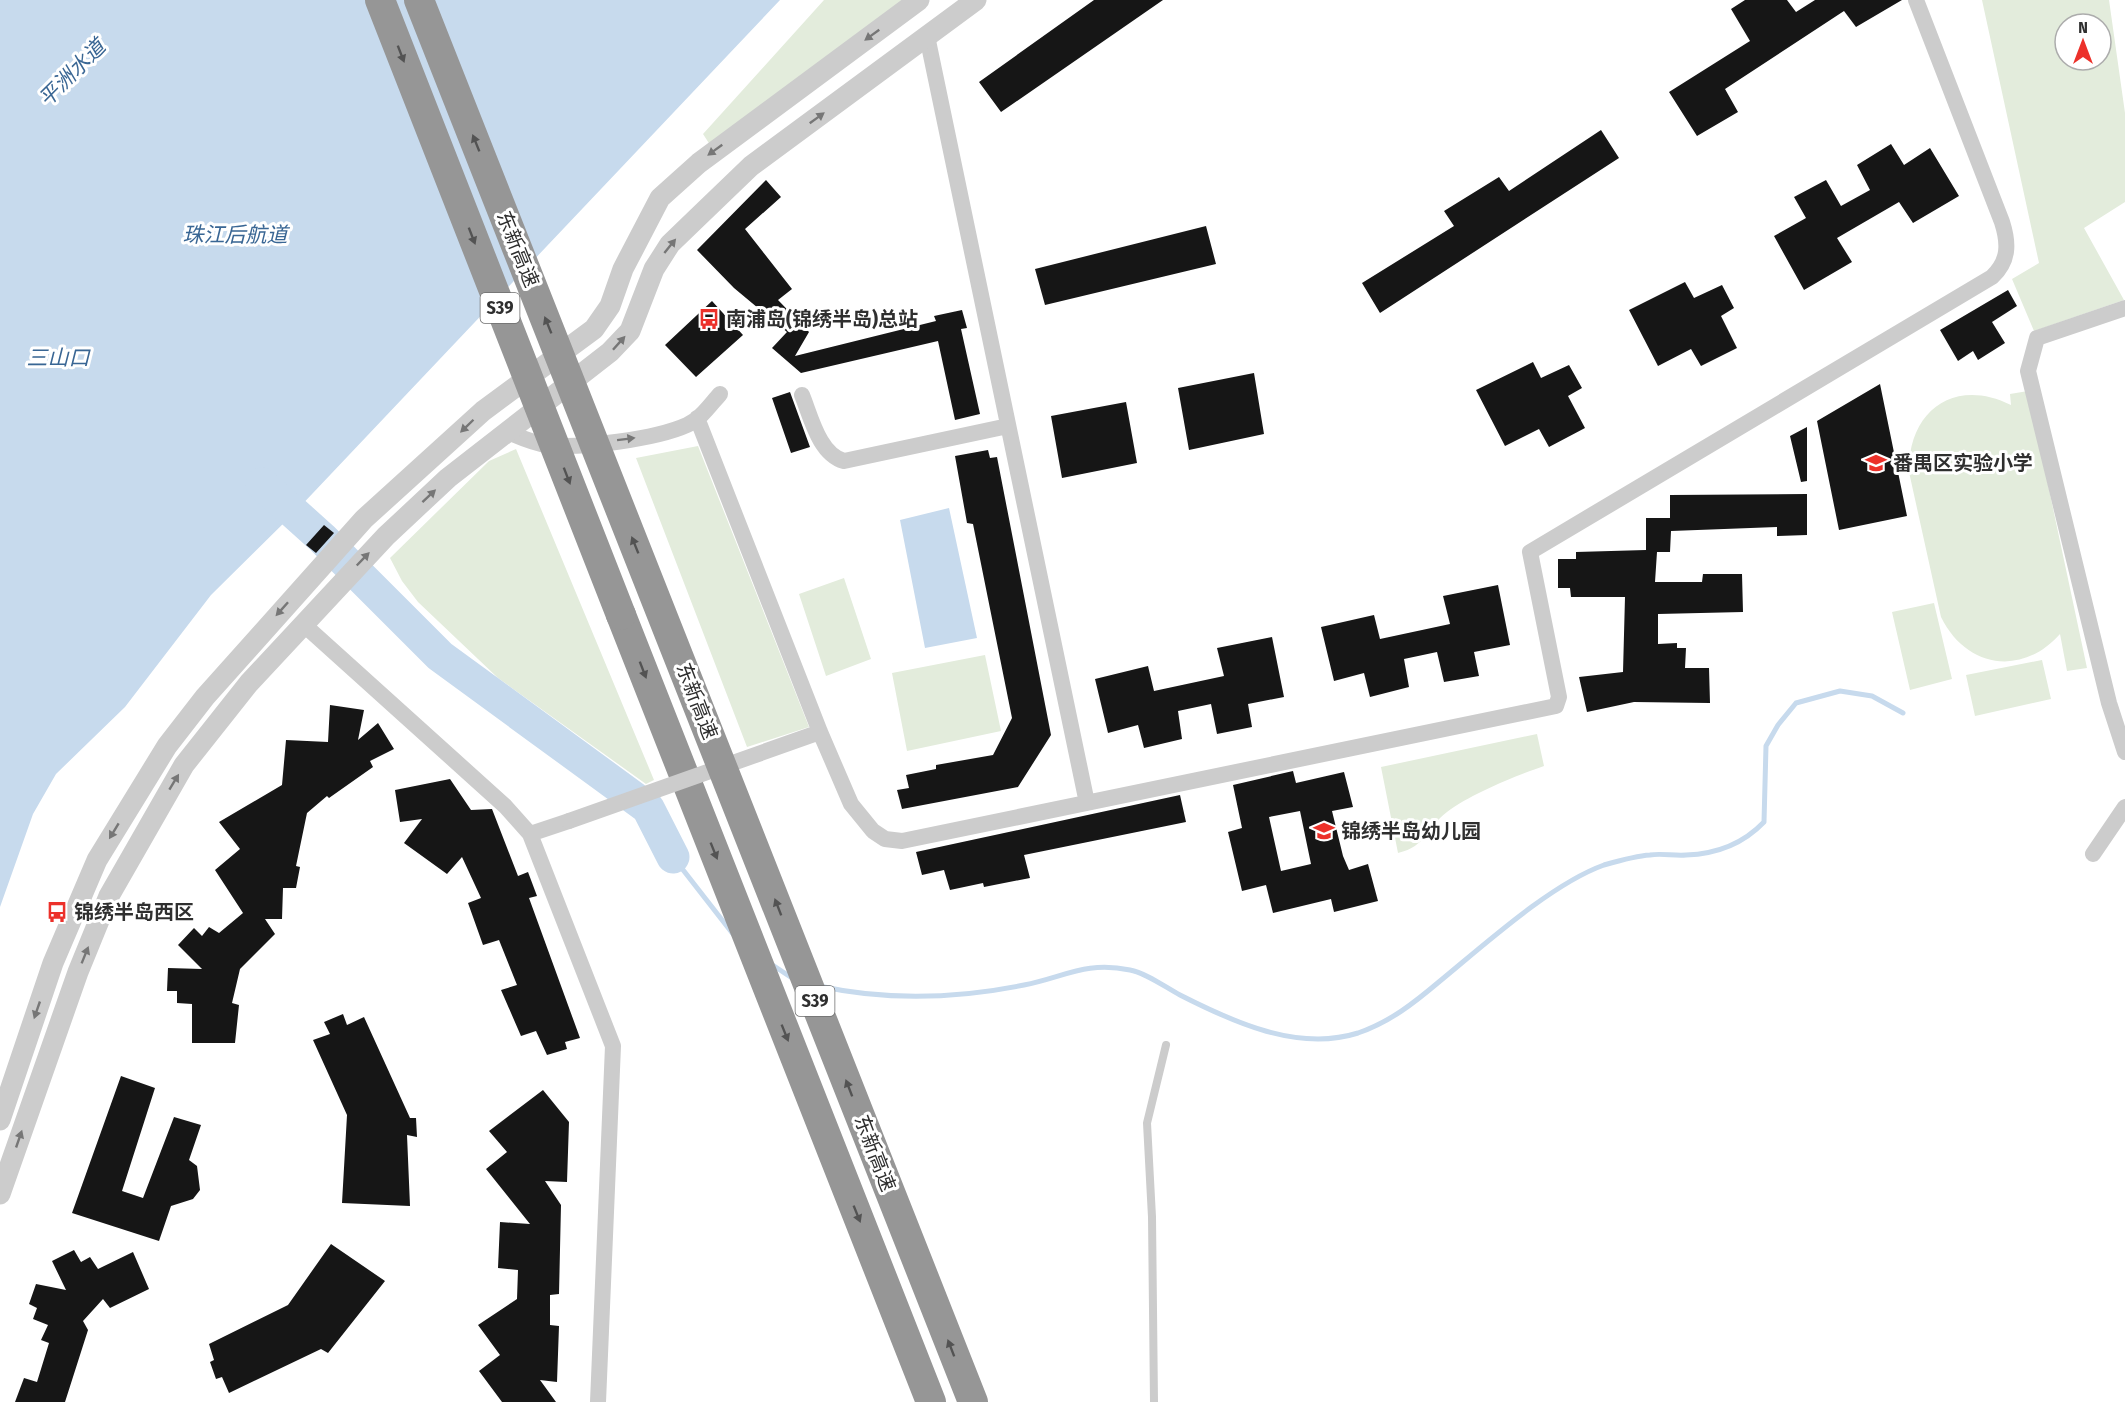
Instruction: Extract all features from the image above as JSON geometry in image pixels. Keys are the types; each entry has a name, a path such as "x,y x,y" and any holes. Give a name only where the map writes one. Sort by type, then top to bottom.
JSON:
{"highway":[{"name":"东新高速","path":"380,0 931,1402"},
{"name":"东新高速","path":"419,0 973,1402"}],"street":[{"path":"0,1120 53,963 97,860 174,738 205,697 364,519 483,411 594,329 610,306 623,268 660,198 699,163 920,0"},
{"path":"0,1194 78,972 109,896 184,765 249,683 340,582 448,478 616,345 630,331 654,269 670,244 736,181 752,166 976,0"},
{"path":"697,418 820,732 851,804 862,820 885,838 902,841 1556,706 1559,698 1530,552 1992,277 2002,267 2007,240 2002,222 1916,0"},
{"path":"927,36 1087,803"},
{"path":"2125,308 2037,338 2028,371 2117,703 2125,753"},
{"path":"508,432 546,445 572,445 656,436 688,425 720,394"},
{"path":"802,395 818,436 836,459 844,461 1008,426"},
{"path":"303,623 506,806 530,834 613,1046 598,1402"},
{"path":"530,834 820,732"},
{"path":"2093,854 2125,807"}],"lane":[{"path":"1154,1402 1152,1217 1147,1123 1166,1045"}],"green space":[{"path":"824,0 920,0 714,151 703,134"},
{"path":"1982,0 2109,0 2111,12 2053,12 2053,72 2113,72 2113,28 2125,113 2125,202 2084,228 2124,300 2034,331 2012,279 2039,263"},
{"path":"2028,391 2087,668 2067,671 2060,634 2045,648 2029,657 2012,661 1996,661 1980,656 1965,647 1952,634 1941,617 1909,472 1911,450 1917,431 1926,416 1939,405 1954,398 1971,395 1990,397 2011,405 2010,394"},
{"path":"698,446 809,727 747,747 636,458"},
{"path":"516,449 654,780 646,784 498,678 418,602 402,581 390,558 489,461"},
{"path":"844,578 871,659 826,676 799,594"},
{"path":"1934,603 1952,679 1910,690 1892,612"},
{"path":"985,655 1001,731 907,751 892,673"},
{"path":"2042,660 2051,699 1975,716 1966,675"},
{"path":"1537,734 1544,766 1494,786 1457,805 1440,818 1415,846 1398,853 1381,767"}],"water":[{"name":"珠江后航道","path":"0,0 780,0 295,512 211,595 125,707 56,774 33,814 0,907"},
{"path":"949,508 977,638 925,648 900,520"}],"building":[{"path":"1094,0 1163,0 1001,112 979,82"},
{"path":"1745,0 1787,0 1796,12 1815,0 1902,0 1856,27 1844,11 1725,89 1738,112 1697,136 1669,92 1750,41 1731,9"},
{"path":"1601,130 1619,158 1380,313 1362,283 1454,226 1444,211 1499,177 1509,191"},
{"path":"1891,144 1904,165 1930,148 1959,196 1913,223 1899,202 1837,238 1852,262 1804,290 1774,236 1806,218 1794,197 1826,180 1841,206 1870,190 1857,165"},
{"path":"766,180 781,197 745,229 792,289 778,300 809,332 795,356 936,321 934,316 962,310 967,328 961,329 980,414 955,420 938,341 801,373 772,348 787,332 734,288 697,250"},
{"path":"1206,226 1216,264 1045,305 1035,269"},
{"path":"1685,282 1694,298 1722,285 1734,308 1721,316 1737,348 1701,366 1691,349 1658,366 1629,310"},
{"path":"2008,290 2017,306 1992,322 2005,343 1978,360 1973,351 1958,361 1940,330"},
{"path":"712,301 743,335 696,377 665,345"},
{"path":"1533,362 1541,378 1569,365 1582,388 1568,396 1585,428 1549,447 1539,429 1505,446 1476,390"},
{"path":"1254,373 1264,434 1189,450 1178,388"},
{"path":"1880,384 1907,516 1839,530 1817,421"},
{"path":"790,392 810,447 791,453 772,398"},
{"path":"1126,402 1137,463 1062,478 1051,416"},
{"path":"1807,427 1807,481 1801,482 1790,436"},
{"path":"988,450 990,458 997,457 1051,735 1018,787 902,809 897,790 909,788 906,775 936,769 936,765 993,755 1012,718 973,524 967,523 955,456"},
{"path":"1807,494 1807,535 1777,536 1777,527 1671,531 1670,552 1657,552 1655,582 1702,582 1703,574 1742,574 1743,612 1658,614 1658,644 1677,643 1677,648 1686,648 1685,668 1709,668 1710,703 1634,702 1587,712 1579,677 1623,672 1625,597 1571,597 1570,588 1558,588 1558,559 1576,559 1576,552 1646,550 1646,518 1670,518 1670,495"},
{"path":"324,525 334,533 316,553 306,545"},
{"path":"1498,585 1510,645 1474,652 1479,676 1444,682 1437,652 1404,659 1409,687 1370,697 1364,673 1334,681 1321,627 1374,615 1380,639 1450,624 1443,596"},
{"path":"1272,637 1284,697 1248,704 1252,727 1217,734 1211,704 1178,711 1182,739 1144,748 1138,725 1108,733 1095,679 1148,666 1154,691 1224,676 1217,648"},
{"path":"330,705 364,710 358,740 378,723 394,749 370,761 373,767 329,798 327,796 307,813 296,866 300,867 296,888 283,888 282,919 265,919 275,934 240,969 232,1003 239,1005 235,1043 192,1043 192,1004 177,1003 177,991 167,991 168,968 202,969 178,945 194,928 202,936 209,927 219,933 243,913 215,870 240,849 219,822 282,785 286,740 328,742"},
{"path":"1293,771 1296,783 1344,772 1353,807 1332,811 1343,856 1349,870 1368,864 1378,901 1334,912 1331,899 1273,913 1266,885 1242,891 1228,832 1242,828 1233,785","holes":["1300,811 1311,864 1281,871 1269,817"]},
{"path":"450,779 471,810 492,809 518,876 528,872 537,896 529,898 580,1038 565,1042 567,1049 547,1055 536,1031 521,1036 501,990 517,985 499,940 483,945 468,903 481,898 462,857 447,874 404,843 422,819 400,822 395,790"},
{"path":"1180,795 1186,822 1024,855 1030,878 984,887 983,883 950,890 944,870 922,875 916,852"},
{"path":"343,1014 347,1025 364,1017 410,1118 416,1118 417,1137 407,1135 410,1206 342,1203 347,1115 313,1040 330,1034 324,1022"},
{"path":"121,1076 155,1088 122,1191 143,1198 174,1117 201,1125 189,1160 197,1166 200,1190 193,1199 171,1206 159,1241 72,1213"},
{"path":"543,1090 569,1122 567,1182 545,1181 561,1205 559,1294 550,1295 550,1325 559,1326 557,1382 540,1380 556,1402 502,1402 479,1371 500,1355 478,1325 517,1299 518,1270 498,1268 500,1222 530,1224 486,1169 507,1152 489,1131"},
{"path":"331,1244 385,1281 328,1353 321,1349 229,1393 222,1377 216,1379 210,1362 214,1360 209,1344 288,1305"},
{"path":"74,1250 81,1262 90,1257 98,1269 133,1252 149,1289 110,1308 103,1299 83,1321 88,1330 65,1402 15,1402 24,1378 37,1382 49,1343 41,1340 48,1325 33,1319 37,1308 29,1304 36,1284 66,1290 52,1261"}],"waterway":[{"path":"262,484 322,538 440,656 648,808 673,857"},
{"path":"819,986 896,996 947,995 998,990 1087,969 1114,968 1142,974 1200,1005 1266,1031 1312,1039 1335,1038 1358,1033 1391,1018 1411,1004 1540,901 1584,874 1604,865 1638,856 1708,853 1738,842 1756,830 1764,822 1766,746 1778,725 1796,703 1840,691 1872,696 1903,713"},
{"path":"673,857 733,934"},
{"path":"771,964 795,980"}],"place":[{"name":"南浦岛(锦绣半岛)总站","path":"709,319"},
{"name":"番禺区实验小学","path":"1876,463"},
{"name":"锦绣半岛幼儿园","path":"1324,831"},
{"name":"锦绣半岛西区","path":"57,912"}],"water label":[{"name":"平洲水道","path":"72,73"},
{"name":"三山口","path":"58,358"}]}
